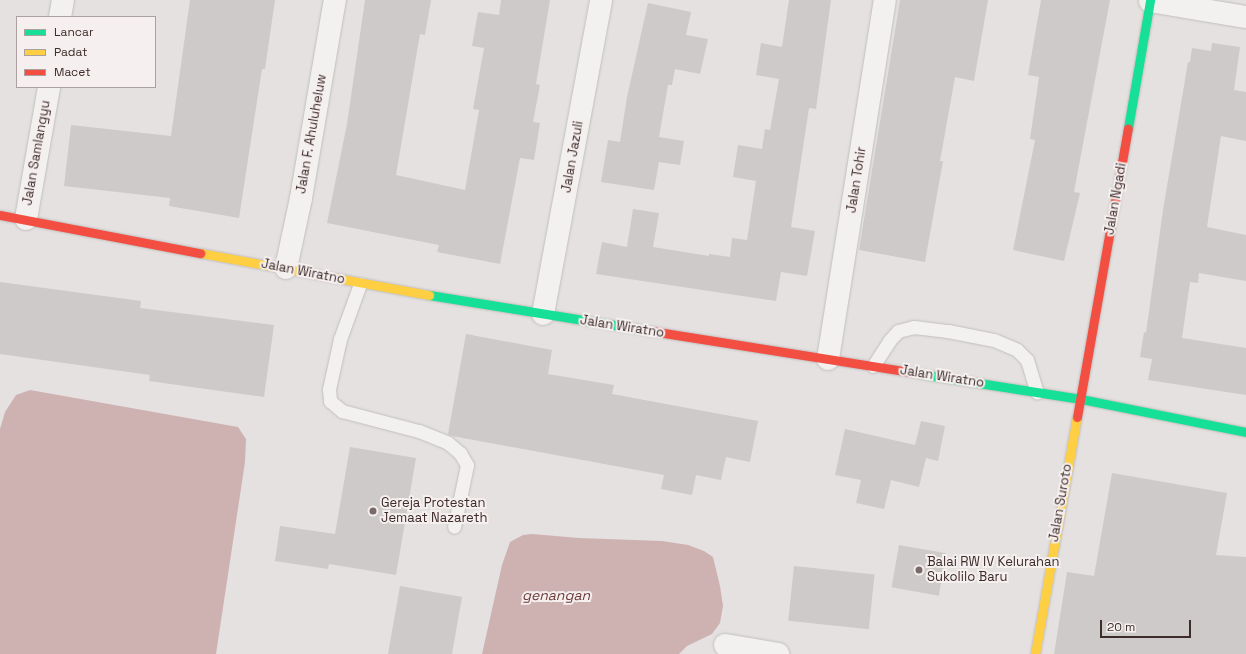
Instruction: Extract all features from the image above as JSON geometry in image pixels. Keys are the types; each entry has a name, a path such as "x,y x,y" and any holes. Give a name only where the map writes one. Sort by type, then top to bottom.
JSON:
{"main road":[{"name":"Jalan Ngadi","path":"1081,398 1150,0"},
{"name":"Jalan Wiratno","path":"0,215 286,268 360,284 828,360 1081,398 1246,432"},
{"name":"Jalan Suroto","path":"1034,654 1081,398"}],"street":[{"path":"60,16 63,0"},
{"name":"Jalan F. Ahuluheluw","path":"286,268 301,198 335,0"},
{"name":"Jalan Jazuli","path":"543,314 601,0"},
{"name":"Jalan Tohir","path":"828,360 885,0"},
{"path":"1150,0 1246,17"},
{"name":"Jalan Samlangyu","path":"26,219 49,88"},
{"path":"725,645 778,654"}],"lane":[{"path":"360,284 340,339 329,389 330,401 342,411 419,431 448,443 460,453 467,465 454,526"},
{"path":"873,366 889,341 898,331 914,327 948,331 994,340 1017,350 1027,360 1037,392"}],"water":[{"path":"30,390 238,427 246,439 245,462 216,654 0,654 0,429 5,412 16,395"},
{"name":"genangan","path":"532,534 579,538 662,541 688,545 704,551 713,557 720,586 723,606 720,623 712,634 687,646 679,654 482,654 502,565 510,542 523,535"}],"building":[{"path":"190,0 275,0 265,69 262,69 239,218 169,206 170,198 64,186 71,125 171,136"},
{"path":"365,0 431,0 425,35 420,34 396,175 465,190 479,110 473,109 484,48 472,46 478,12 499,15 501,0 550,0 536,84 540,85 533,122 540,123 534,160 520,158 500,264 437,252 439,245 327,223 347,124"},
{"path":"789,0 831,0 816,109 809,108 791,227 815,231 807,276 781,272 776,301 596,274 602,242 627,247 633,209 659,213 653,247 709,256 709,254 730,257 732,238 747,240 756,181 733,177 738,145 762,149 765,129 770,130 779,79 756,75 761,43 782,47"},
{"path":"900,0 988,0 974,81 955,77 940,161 943,161 925,262 859,250"},
{"path":"1041,0 1110,0 1074,192 1080,193 1064,261 1013,250 1035,140 1030,139 1039,77 1028,75"},
{"path":"648,3 691,12 686,35 708,39 700,74 675,69 672,85 668,85 659,137 684,141 680,165 659,162 654,190 601,182 608,140 620,142 627,97"},
{"path":"1212,43 1240,47 1234,90 1246,92 1246,141 1221,136 1207,227 1246,235 1246,281 1199,273 1198,283 1190,282 1182,338 1246,348 1246,395 1148,380 1152,359 1140,357 1144,332 1146,333 1163,210 1188,62 1190,62 1192,48 1211,51"},
{"path":"0,282 141,301 140,308 274,325 264,397 149,381 150,375 0,354"},
{"path":"466,334 552,350 548,374 614,385 612,394 758,421 750,462 726,457 721,480 696,475 692,495 661,489 664,475 452,436 448,434"},
{"path":"921,421 945,426 938,461 926,458 919,487 891,480 884,509 856,503 861,480 835,475 845,429 915,445"},
{"name":"Gereja Protestan Jemaat Nazareth","path":"350,447 416,458 396,575 329,564 328,569 275,561 280,526 335,534"},
{"path":"1112,473 1227,493 1216,555 1246,557 1246,654 1054,654 1067,572 1094,576"},
{"name":"Balai RW IV Kelurahan Sukolilo Baru","path":"899,545 946,553 939,596 892,587"},
{"path":"794,566 875,574 869,629 788,621"},
{"path":"400,586 462,597 452,654 388,654"}],"traffic: fast":[{"path":"1128,128 1150,0"},
{"path":"429,295 651,331"},
{"path":"921,374 1081,399 1246,432"}],"traffic: slow":[{"path":"200,253 429,295"},
{"path":"1035,654 1077,417"}],"traffic: jam":[{"path":"1077,417 1128,128"},
{"path":"0,215 200,253"},
{"path":"651,331 921,374"}],"place":[{"name":"Gereja Protestan Jemaat Nazareth","path":"373,511"},
{"name":"Balai RW IV Kelurahan Sukolilo Baru","path":"919,570"}]}
